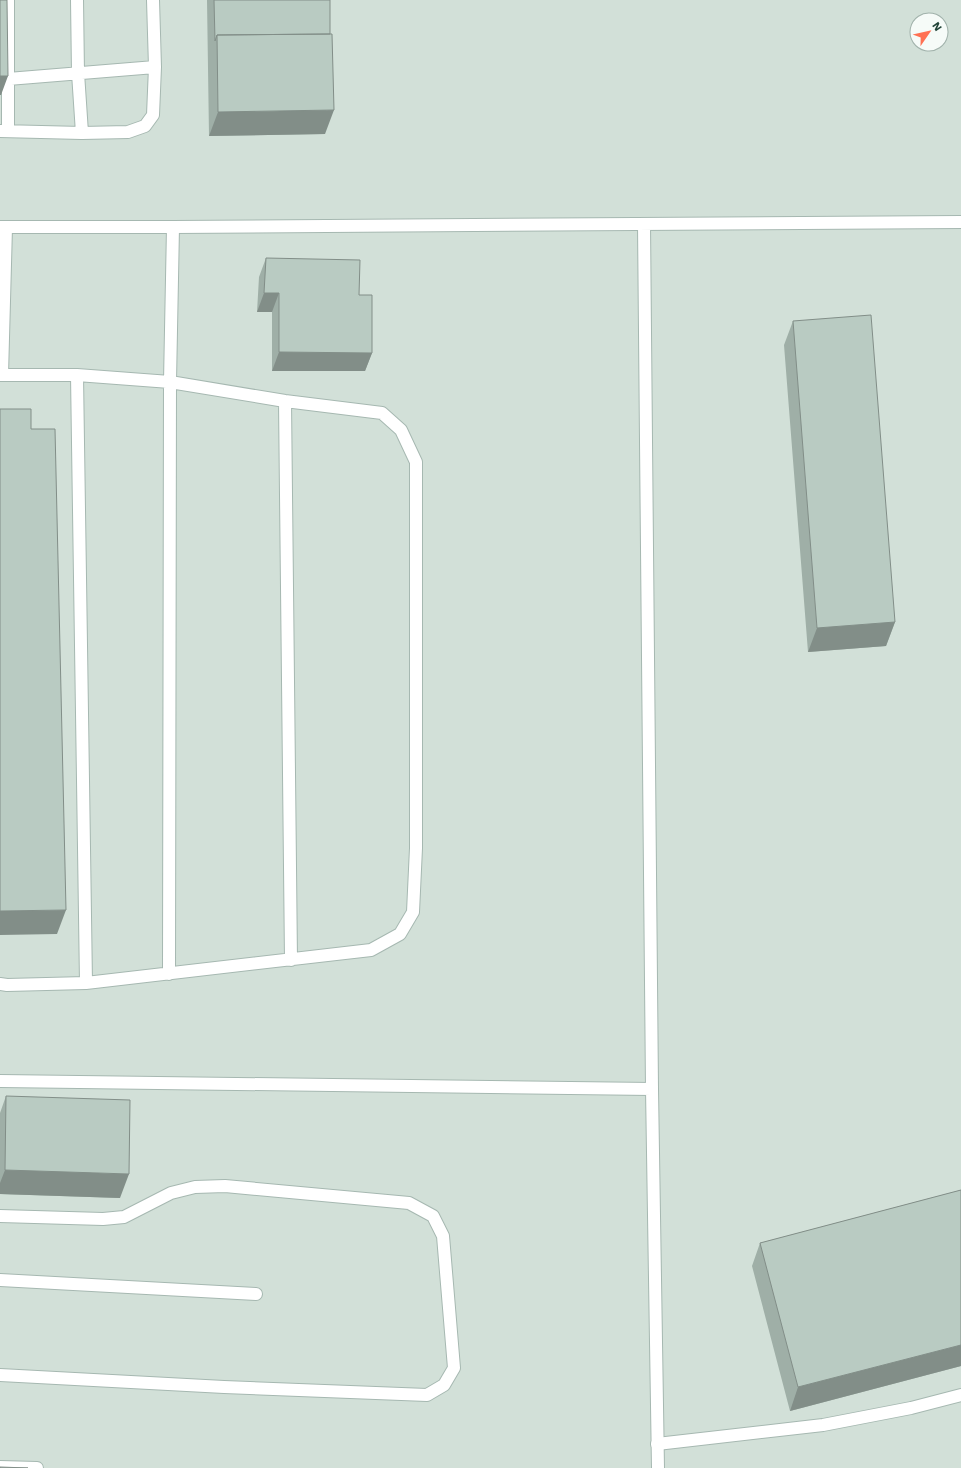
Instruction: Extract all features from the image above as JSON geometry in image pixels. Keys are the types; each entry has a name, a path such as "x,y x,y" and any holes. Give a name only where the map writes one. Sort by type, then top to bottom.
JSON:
{"street":[{"path":"8,0 8,79 4,131 82,133 128,132 145,126 153,115 155,68 153,0"},
{"path":"77,0 78,73 82,133"},
{"path":"8,79 155,68"},
{"path":"0,984 86,983 371,950 400,934 413,912 416,848 416,462 401,430 382,413 285,401 170,382 77,375 1,375 3,227 961,222"},
{"path":"644,224 652,1089 658,1468"},
{"path":"169,974 170,382 173,227"},
{"path":"77,375 86,983"},
{"path":"285,401 291,960"},
{"path":"0,1081 652,1089"},
{"path":"0,1216 103,1219 124,1217 171,1193 195,1187 225,1186 409,1203 433,1216 443,1236 454,1368 444,1385 427,1395 224,1387 0,1375"},
{"path":"0,1280 256,1294"},
{"path":"657,1444 822,1425 911,1408 961,1395"},
{"path":"0,1466 37,1468"}],"shaded area":[{"path":"0,0 961,0 961,1468 0,1468"}],"building":[{"path":"0,0 7,0 8,76 0,76"},
{"path":"214,0 330,0 330,34 217,35 215,41"},
{"path":"332,34 334,110 218,112 217,35"},
{"path":"266,258 360,260 359,295 372,295 372,353 279,352 279,293 264,293"},
{"path":"871,315 895,622 817,628 793,321"},
{"path":"0,409 31,409 31,429 55,429 66,910 0,911"},
{"path":"6,1096 130,1100 129,1174 5,1170"},
{"path":"961,1190 961,1345 798,1387 760,1243"},
{"path":"0,1467 28,1468 0,1468"}]}
